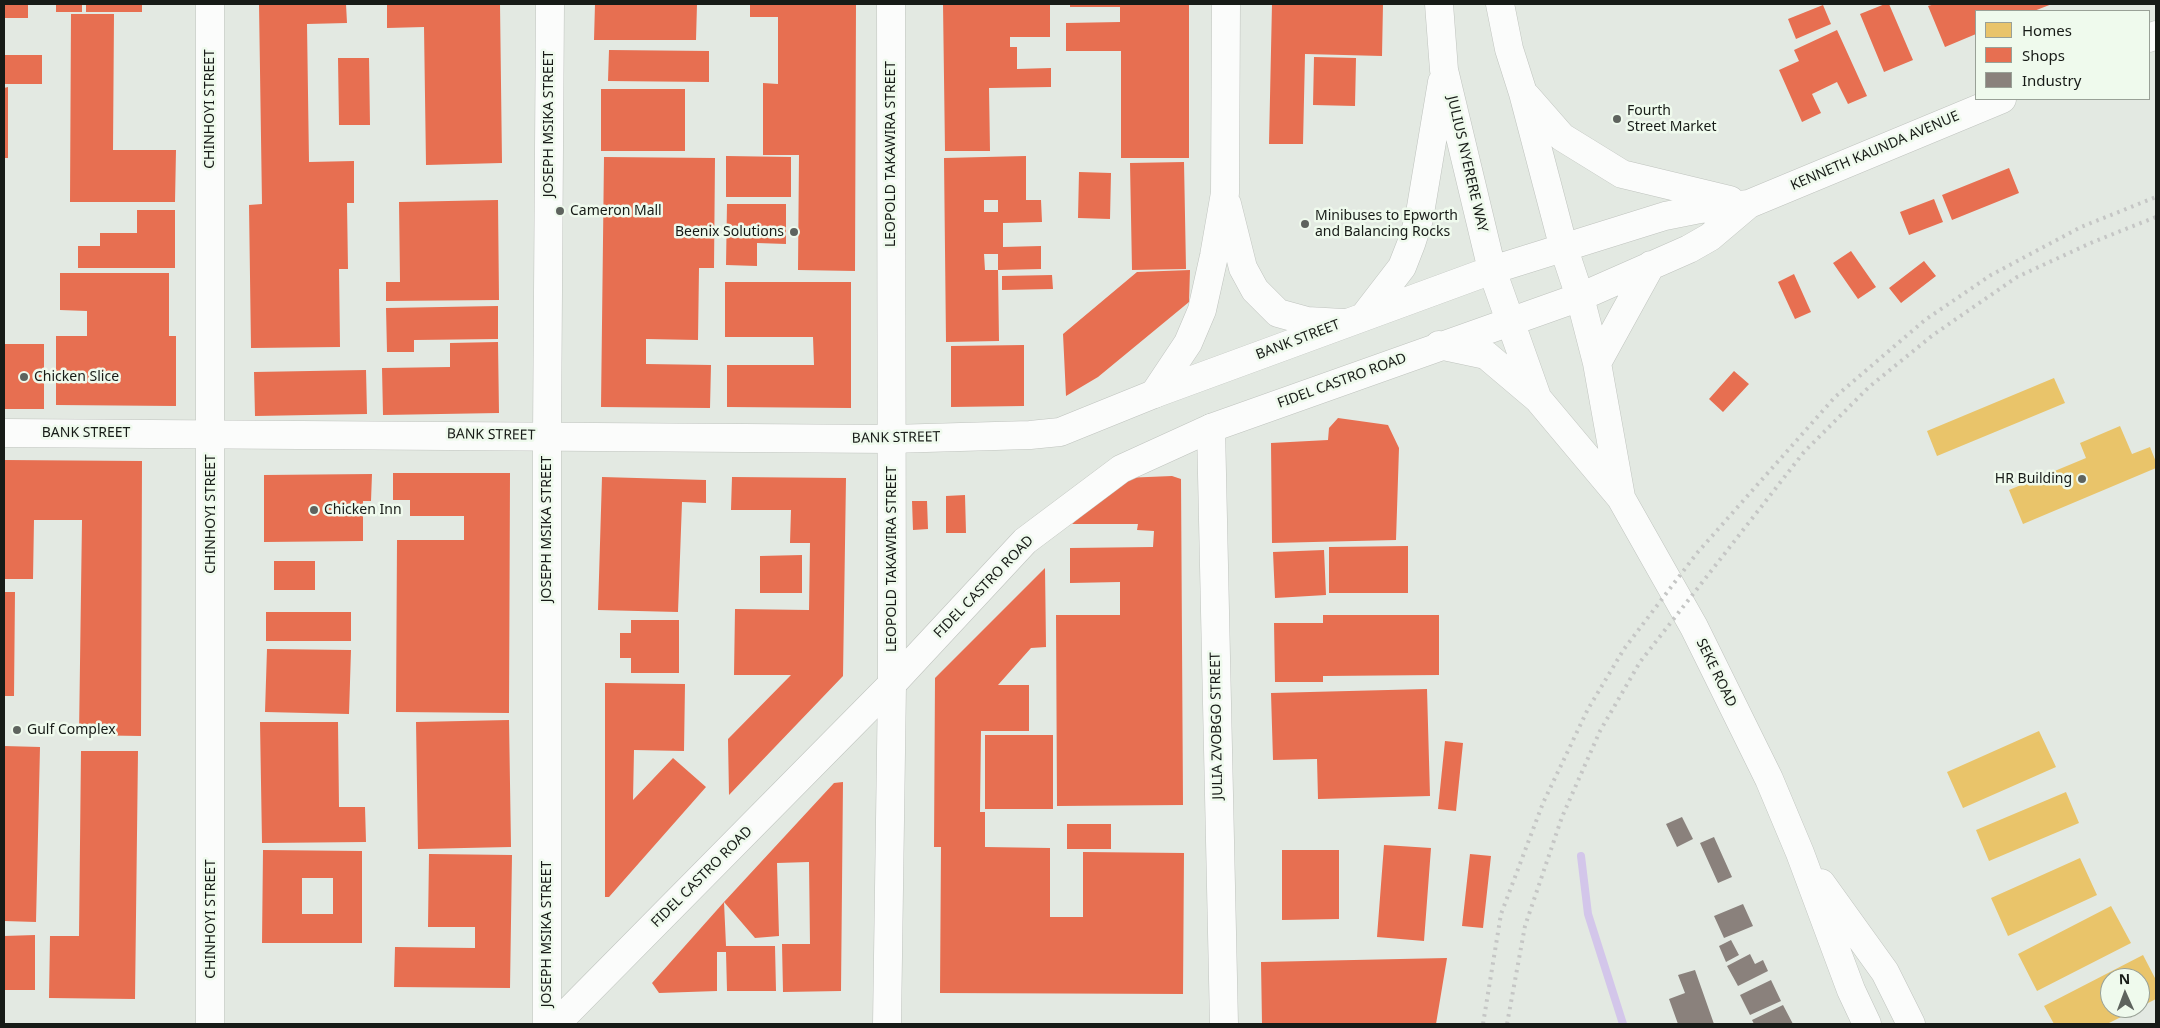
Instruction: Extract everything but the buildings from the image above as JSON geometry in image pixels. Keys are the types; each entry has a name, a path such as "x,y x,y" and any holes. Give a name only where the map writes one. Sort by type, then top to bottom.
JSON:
{"main road":[{"name":"CHINHOYI STREET","path":"210,4 212,433 210,1024"},
{"name":"JOSEPH MSIKA STREET","path":"547,1024 547,436 550,4"},
{"name":"LEOPOLD TAKAWIRA STREET","path":"887,1024 892,684 891,4"},
{"path":"1154,394 1188,343 1202,310 1225,193 1226,4"},
{"name":"JULIUS NYERERE WAY","path":"1439,4 1444,70 1492,270 1538,399"},
{"path":"1500,4 1509,49 1523,93 1564,249 1580,297 1597,363 1621,498"},
{"path":"1225,193 1243,268 1256,290 1278,313 1307,321 1354,319 1402,267 1412,244 1419,219 1444,70"},
{"path":"1523,93 1562,137 1622,174 1749,204"},
{"name":"KENNETH KAUNDA AVENUE","path":"1749,204 2000,100"},
{"name":"BANK STREET","path":"4,433 891,439 1030,435 1060,432 1154,394 1354,319 1492,270 1665,216 1700,209 1749,204"},
{"name":"FIDEL CASTRO ROAD","path":"556,1024 892,684 1025,541 1121,469 1211,428 1439,345 1580,297 1689,249 1710,237 1749,204"},
{"path":"1597,363 1651,265"},
{"path":"1439,345 1486,355 1538,399 1621,498"},
{"name":"JULIA ZVOBGO STREET","path":"1211,428 1224,1024"},
{"name":"SEKE ROAD","path":"1621,498 1694,627 1769,779 1800,853 1851,990 1867,1024"},
{"name":"SEKE ROAD","path":"1800,853 1885,972 1911,1024"}],"waterway":[{"path":"1581,856 1588,914 1623,1024"}],"railway":[{"path":"1483,1024 1501,914 1543,803 1588,709 1624,649 1697,553 1835,397 1925,320 1991,275 2081,227 2156,197"},
{"path":"1507,1024 1525,926 1562,817 1600,731 1640,662 1804,452 1869,387 1933,335 2017,277 2093,242 2156,217"}],"place":[{"name":"Fourth Street Market","path":"1617,119"},
{"name":"Cameron Mall","path":"560,211"},
{"name":"Minibuses to Epworth and Balancing Rocks","path":"1305,224"},
{"name":"Beenix Solutions","path":"794,232"},
{"name":"Chicken Slice","path":"24,377"},
{"name":"HR Building","path":"2082,479"},
{"name":"Chicken Inn","path":"314,510"},
{"name":"Gulf Complex","path":"17,730"}]}
